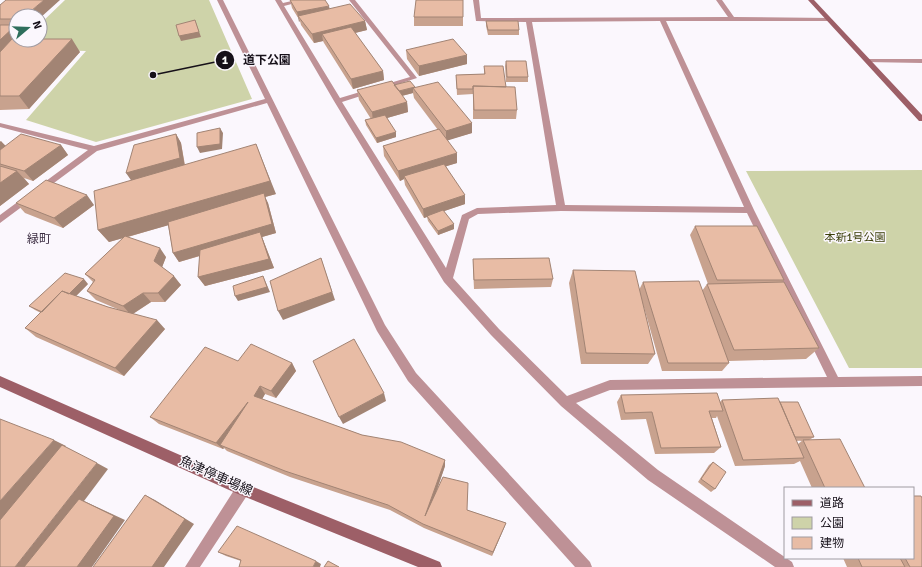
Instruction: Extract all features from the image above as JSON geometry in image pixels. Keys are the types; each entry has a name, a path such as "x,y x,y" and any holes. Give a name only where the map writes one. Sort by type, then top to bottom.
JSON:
{"main road":[{"path":"811,0 922,119"},
{"name":"魚津停車場線","path":"0,381 244,488 435,567"}],"street":[{"path":"220,0 381,328 412,377 585,567"},
{"path":"304,0 279,2 338,101 448,278 495,332 565,402 653,475 787,567"},
{"path":"338,101 414,78 352,0"},
{"path":"476,0 478,20 663,21 829,19"},
{"path":"719,0 733,20"},
{"path":"529,20 561,208"},
{"path":"663,21 750,210 835,382"},
{"path":"868,62 922,61"},
{"path":"0,220 94,149 269,100"},
{"path":"0,125 94,149"},
{"path":"448,278 465,217 477,211 561,208 750,210"},
{"path":"565,402 610,385 922,381"},
{"path":"192,567 244,488"}],"green space":[{"path":"65,0 209,0 252,99 96,142 26,120 86,51 15,49 48,48 48,16"},
{"name":"本新1号公園","path":"922,170 922,368 849,368 746,171"}],"building":[{"path":"6,0 44,0 34,8 8,8 8,19 0,19 0,5"},
{"path":"290,0 325,0 329,6 297,12"},
{"path":"416,0 463,0 463,17 414,17"},
{"path":"350,4 365,21 312,34 298,16"},
{"path":"195,20 199,32 179,36 176,25"},
{"path":"486,21 518,21 519,30 488,30"},
{"path":"0,25 8,25 8,32 0,40"},
{"path":"351,27 383,71 351,79 322,34"},
{"path":"48,39 72,39 19,96 0,96 0,52 8,43 8,48 48,48"},
{"path":"453,39 467,55 419,66 406,50"},
{"path":"506,61 526,61 528,77 507,77"},
{"path":"484,66 503,66 506,87 473,86 473,89 457,89 456,75 485,74"},
{"path":"392,81 407,102 372,112 357,90"},
{"path":"410,81 415,87 399,91 394,85"},
{"path":"438,82 472,123 446,131 413,88"},
{"path":"473,86 515,87 517,110 474,110"},
{"path":"385,115 396,132 376,138 365,120"},
{"path":"220,128 220,144 197,147 197,133"},
{"path":"439,129 457,153 398,171 383,146"},
{"path":"21,134 61,145 24,171 0,164 0,150"},
{"path":"176,134 180,158 126,173 134,145"},
{"path":"256,144 270,181 98,230 94,191"},
{"path":"444,164 465,195 423,209 404,176"},
{"path":"0,166 17,171 0,183"},
{"path":"46,180 87,195 54,218 16,203"},
{"path":"264,193 272,224 173,253 168,222"},
{"path":"443,210 454,224 438,231 427,216"},
{"path":"695,226 757,226 784,280 717,280"},
{"path":"260,232 269,259 198,277 200,250"},
{"path":"125,236 160,248 154,261 174,276 158,293 143,293 123,306 87,291 95,280 85,274"},
{"path":"321,258 332,292 278,311 270,281"},
{"path":"549,258 553,279 474,280 473,259"},
{"path":"573,270 635,271 655,354 586,353"},
{"path":"65,273 84,279 69,294 62,291 42,312 29,306"},
{"path":"263,276 267,287 235,296 233,286"},
{"path":"699,281 729,363 668,363 643,282"},
{"path":"784,282 819,348 734,350 707,284"},
{"path":"62,291 108,307 157,320 115,368 25,328"},
{"path":"354,339 384,393 339,417 313,361"},
{"path":"251,344 292,363 271,391 260,386 254,396 362,435 401,442 445,460 425,516 443,477 468,483 467,510 506,523 493,552 423,524 388,505 285,471 220,445 248,402 216,443 150,417 205,347 238,361"},
{"path":"717,393 723,411 709,411 721,447 661,448 652,412 625,413 621,395"},
{"path":"778,398 804,458 743,460 722,400"},
{"path":"780,402 798,402 814,437 795,437"},
{"path":"0,419 54,440 0,501"},
{"path":"840,439 864,487 825,487 803,440"},
{"path":"62,445 97,463 15,567 0,567 0,520"},
{"path":"713,462 726,472 715,489 701,479"},
{"path":"145,495 185,519 152,567 93,567"},
{"path":"914,496 921,496 922,567 910,567 906,559 914,559"},
{"path":"79,499 114,516 77,567 24,567"},
{"path":"237,526 316,561 313,567 239,567 241,560 218,552"},
{"path":"858,559 901,559 905,567 862,567"},
{"path":"328,561 339,567 324,567"}],"place":[{"name":"道下公園","path":"153,75"}],"district":[{"name":"緑町","path":"39,239"}]}
